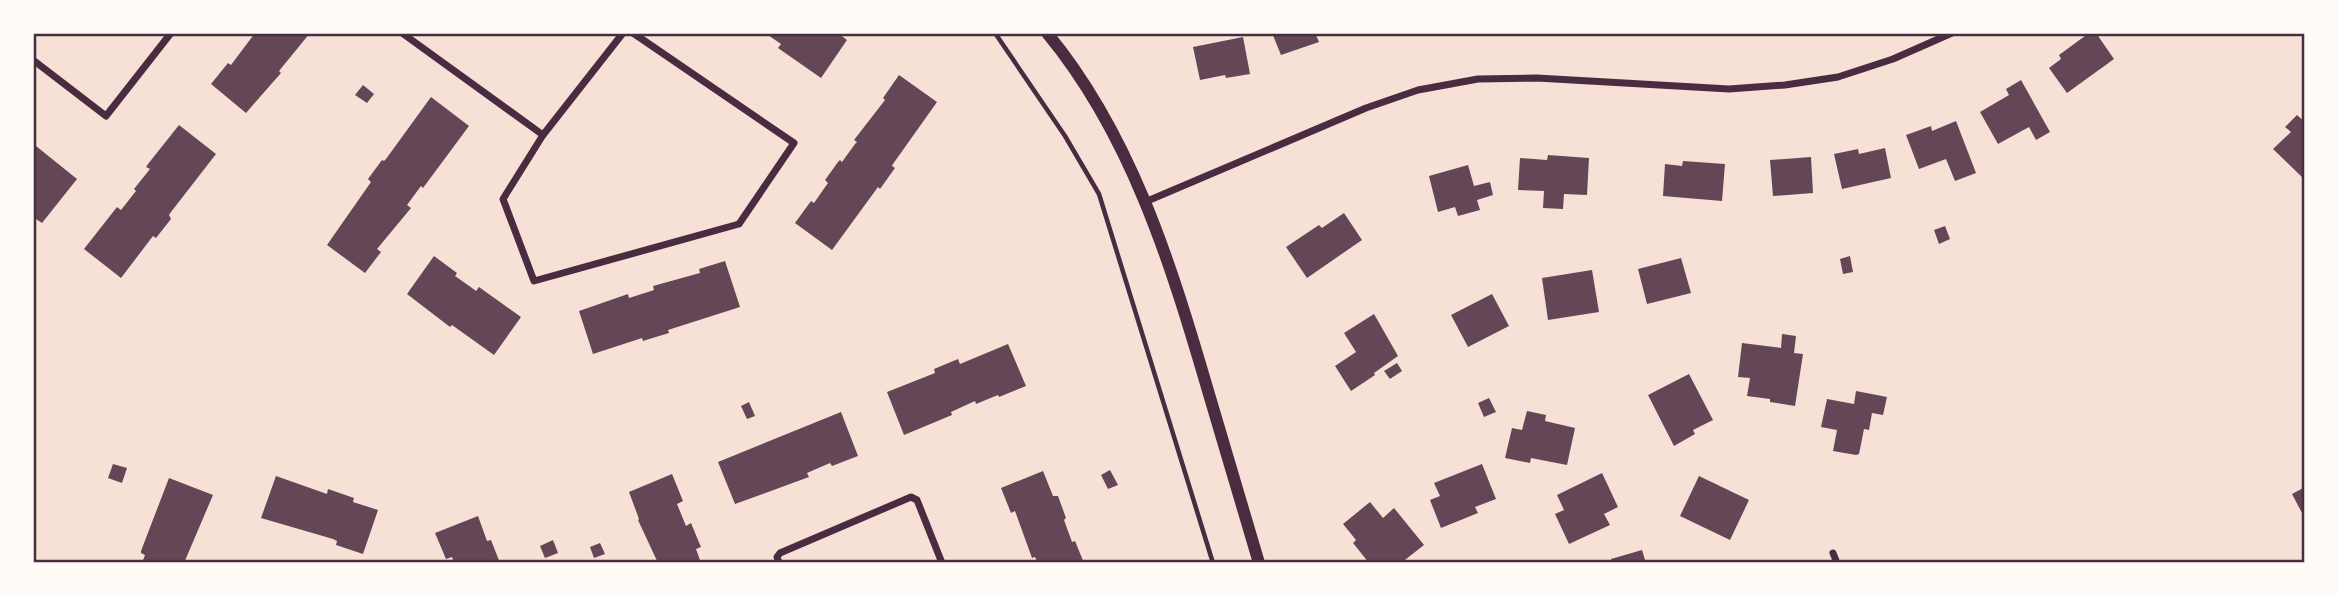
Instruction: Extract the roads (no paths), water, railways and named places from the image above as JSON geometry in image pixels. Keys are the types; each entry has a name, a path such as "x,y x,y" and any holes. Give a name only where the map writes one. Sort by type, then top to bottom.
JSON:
{"street":[{"path":"33,60 106,116 170,33"},
{"path":"402,33 543,135"},
{"path":"623,33 543,135 503,199 534,281 738,224 794,143 633,33"},
{"path":"1046,33 1103,115 1145,202 1179,290 1259,563"},
{"path":"1145,202 1366,108 1419,90 1478,79 1537,78 1729,89 1785,85 1838,77 1893,59 1952,33"},
{"path":"779,563 777,557 780,553 911,497 917,500 942,563"},
{"path":"1833,553 1838,563"}]}
